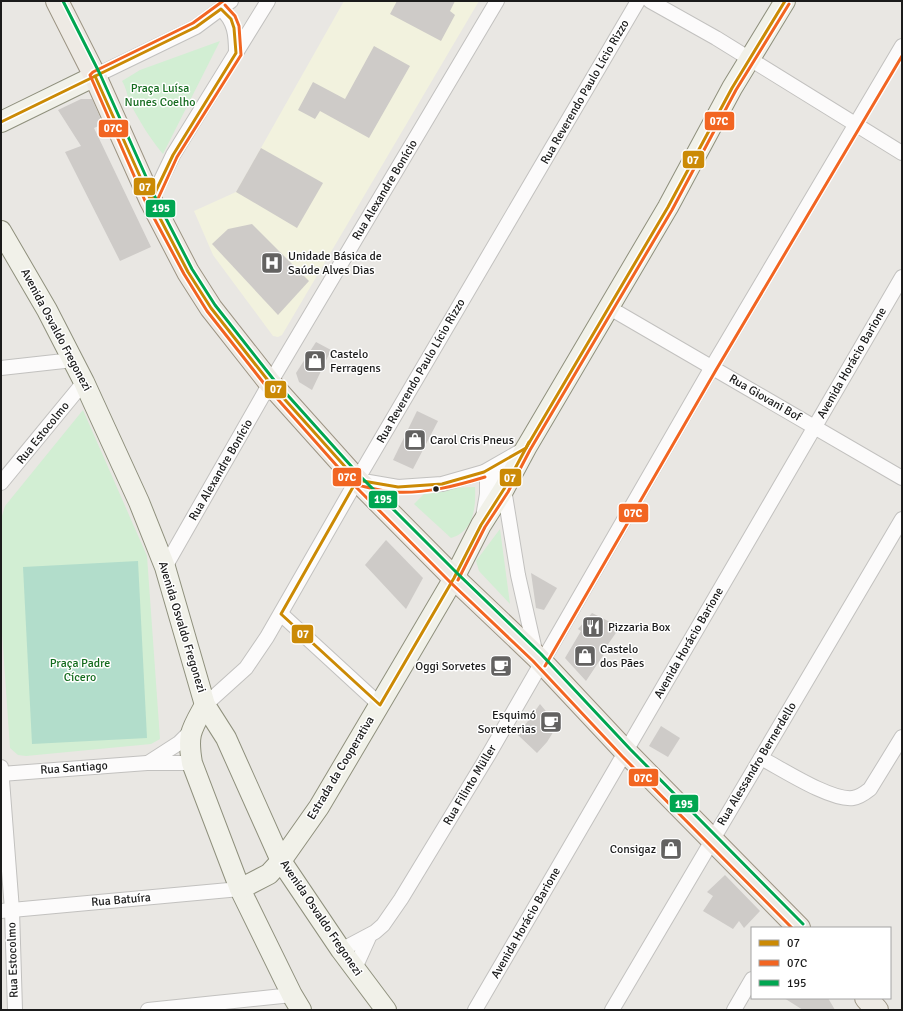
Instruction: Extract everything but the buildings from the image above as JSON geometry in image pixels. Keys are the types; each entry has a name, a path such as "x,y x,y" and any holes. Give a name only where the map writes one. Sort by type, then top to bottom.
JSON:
{"main road":[{"path":"57,1 95,76 151,201 188,272 211,308 270,383 357,480 454,578 539,660 712,840 790,924"},
{"path":"867,999 877,1010"}],"street":[{"path":"151,201 173,155 268,1"},
{"name":"Rua Alexandre Bonício","path":"165,567 270,383 497,1"},
{"name":"Rua Reverendo Paulo Lício Rizzo","path":"191,731 205,705 246,668 280,614 638,1"},
{"path":"650,1 716,38 902,154"},
{"name":"Estrada da Cooperativa","path":"240,889 269,874 281,861 319,807 454,578 481,525 504,489 526,448 608,307 668,207 732,88 785,1"},
{"path":"1,122 196,27 226,5 234,28 236,53"},
{"name":"Rua Filinto Müller","path":"341,950 369,937 383,925 401,899 539,660 902,46"},
{"name":"Avenida Osvaldo Fregonezi","path":"1,231 48,310 84,382 140,502 165,567 205,705 226,738 281,861 341,950 386,1010"},
{"name":"Avenida Horácio Barione","path":"475,1010 902,276"},
{"name":"Rua Giovani Bof","path":"608,307 902,478"},
{"path":"1,368 73,360"},
{"name":"Rua Estocolmo","path":"1,483 84,382"},
{"path":"357,480 398,488 442,484 485,473 526,448"},
{"path":"485,473 495,478 504,489 518,575 539,660"},
{"name":"Estrada da Cooperativa","path":"481,525 487,494 485,473"},
{"name":"Rua Alessandro Bernerdello","path":"612,1010 902,519"},
{"path":"280,614 380,705"},
{"path":"148,1010 297,1002 240,889 192,763 190,742 191,731"},
{"name":"Rua Santiago","path":"147,764 179,743 191,731"},
{"path":"761,758 829,794 844,798 854,798 863,795 870,789 902,737"},
{"name":"Rua Santiago","path":"1,772 192,763"},
{"name":"Rua Estocolmo","path":"1,772 6,911 15,1010"},
{"name":"Rua Batuíra","path":"6,911 240,889"},
{"name":"Rua Filinto Müller","path":"355,968 369,937"},
{"path":"734,1010 751,981"},
{"path":"859,1010 865,999"}],"shaded area":[{"path":"344,1 479,1 282,335 278,337 273,336 213,255 194,211 236,192"}],"green space":[{"name":"Praça Luísa Nunes Coelho","path":"220,41 163,154 150,137 134,111 122,81 140,70"},
{"name":"Praça Padre Cícero","path":"83,410 147,556 160,739 151,744 26,756 18,755 10,748 1,618 1,519 5,506"},
{"path":"475,487 474,510 469,524 459,535 451,538 414,504 429,489"},
{"path":"500,529 510,604 479,571 476,561"},
{"path":"138,561 147,738 32,744 23,567"}],"transit line":[{"name":"195","path":"63,1 100,74 156,199 192,269 215,305 274,380 361,477 541,654 630,749 803,924"},
{"name":"07C","path":"223,1 193,23 93,72 90,75 146,203 184,274 207,311 266,386 353,484 450,582 533,661 622,756 791,927"},
{"name":"07","path":"357,480 281,614 380,705 454,578 481,525 504,489 526,448 668,207 732,88 785,1"},
{"name":"07C","path":"458,580 485,527 508,492 530,450 672,210 736,90 789,4"},
{"name":"07C","path":"156,203 177,157 241,55 239,26 235,16 225,5"},
{"name":"07","path":"1,122 196,27 221,9 231,19 234,28 236,53 173,155 151,201"},
{"name":"07C","path":"545,666 716,370 902,56"},
{"name":"07","path":"95,76 151,201 188,272 211,308 270,383 357,480"},
{"name":"07","path":"357,480 398,487 442,484 484,472 526,448 529,442"},
{"name":"07C","path":"356,485 384,491 417,492 452,486 485,477"}],"place":[{"name":"Unidade Básica de Saúde Alves Dias","path":"272,263"},
{"name":"Castelo Ferragens","path":"315,361"},
{"name":"Carol Cris Pneus","path":"415,440"},
{"name":"Pizzaria Box","path":"593,627"},
{"name":"Castelo dos Pães","path":"585,656"},
{"name":"Oggi Sorvetes","path":"501,666"},
{"name":"Esquimó Sorveterias","path":"551,722"},
{"name":"Consigaz","path":"671,849"}]}
